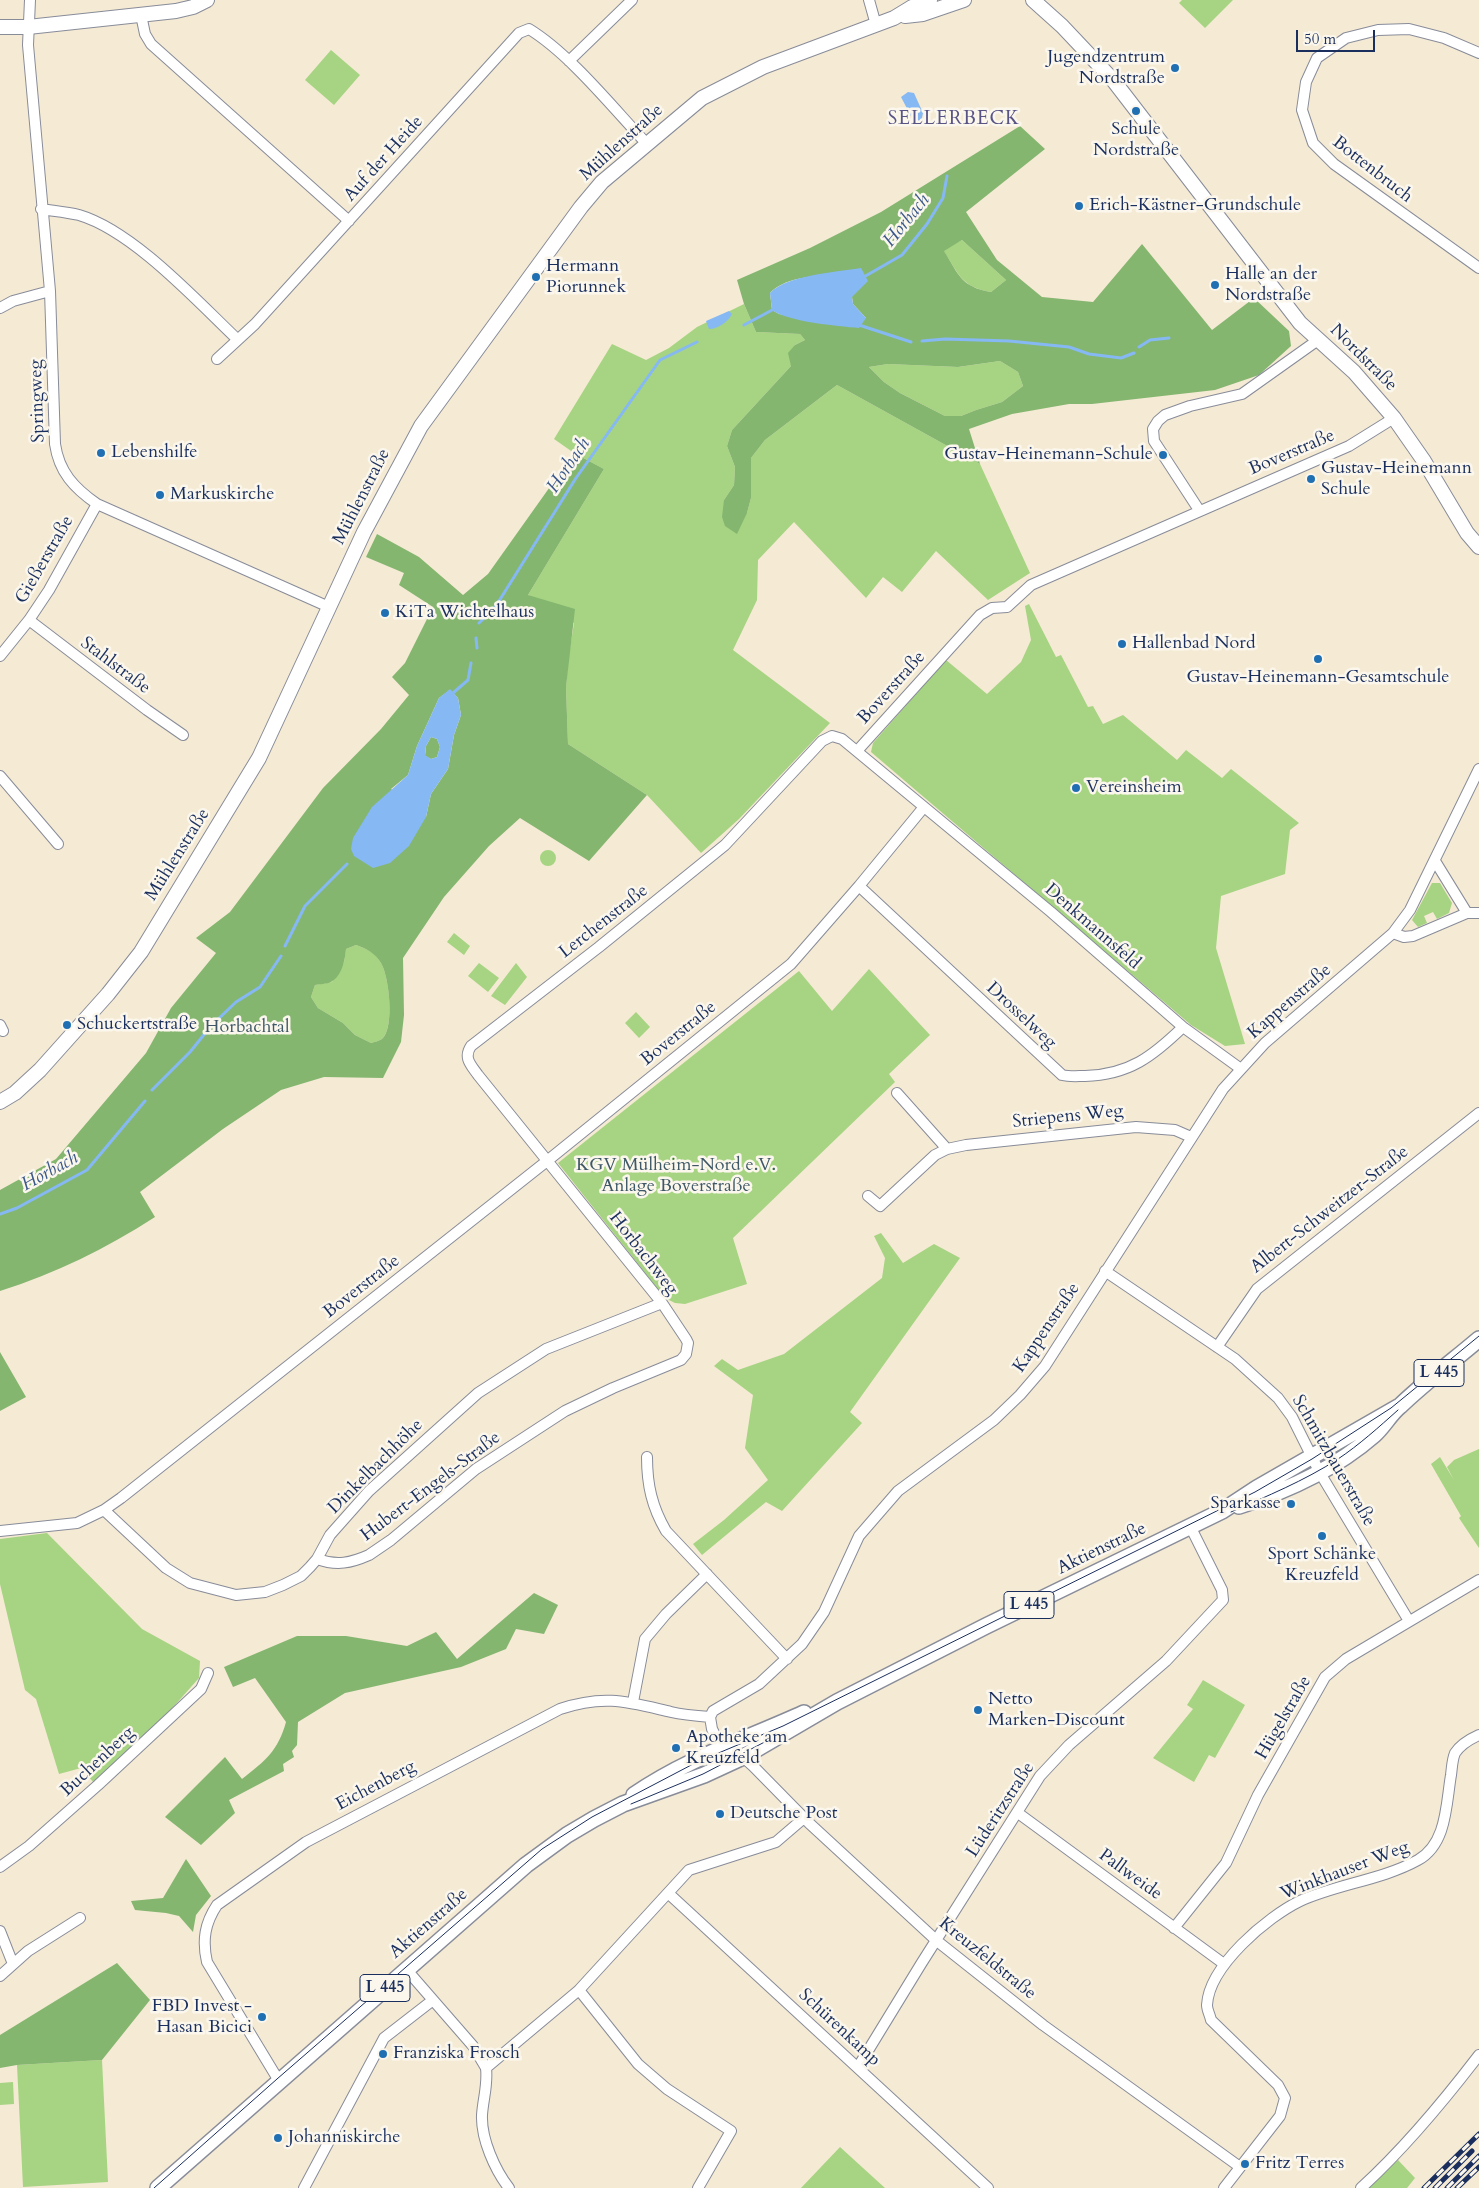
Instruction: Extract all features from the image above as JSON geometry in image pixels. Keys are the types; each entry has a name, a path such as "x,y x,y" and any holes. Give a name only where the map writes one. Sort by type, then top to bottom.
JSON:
{"main road":[{"name":"Aktienstraße","path":"1222,1511 1257,1488 1398,1407 1479,1339"},
{"name":"Aktienstraße","path":"158,2188 543,1851 594,1819 623,1804 650,1784 734,1752 1222,1511 1258,1500 1320,1473 1376,1434 1398,1407"}],"street":[{"name":"Springweg","path":"30,0 28,45 41,209 50,290 57,455 62,470 82,494 97,504 329,607"},
{"path":"0,27 28,27 176,11 193,7 207,0"},
{"path":"569,61 632,0"},
{"path":"869,0 876,25"},
{"name":"Mühlenstraße","path":"0,1102 15,1093 40,1070 108,994 141,952 259,758 364,532 421,426 581,207 602,182 702,98 743,75 894,18 912,7 930,0"},
{"name":"Mühlenstraße","path":"894,18 923,14 964,0"},
{"name":"Nordstraße","path":"1033,0 1062,26 1113,80 1300,323 1354,372 1394,418 1424,461 1467,532 1479,547"},
{"name":"Auf der Heide","path":"141,15 145,34 151,44 349,222 519,33 529,29 569,61 647,144"},
{"name":"Bottenbruch","path":"1479,53 1444,38 1409,29 1378,30 1346,38 1317,58 1306,82 1302,110 1314,143 1334,164 1479,268"},
{"path":"41,209 80,216 123,236 168,274 237,339"},
{"path":"217,359 255,324 349,222"},
{"path":"0,308 13,301 50,290"},
{"path":"1199,510 1154,441 1153,429 1158,421 1165,415 1190,406 1242,394 1318,340"},
{"name":"Boverstraße","path":"0,1531 77,1523 104,1510 547,1161 791,964 860,886 924,808 857,751 980,615 992,608 1007,606 1031,585 1348,446 1394,418"},
{"name":"Gießerstraße","path":"0,656 29,620 49,590 97,504"},
{"name":"Stahlstraße","path":"29,620 147,710 183,735"},
{"name":"Lerchenstraße","path":"547,1161 469,1063 467,1058 471,1046 599,947 725,845 822,741 832,736 842,739 857,751"},
{"name":"Kappenstraße","path":"710,1717 713,1711 759,1684 802,1644 822,1617 859,1536 905,1485 986,1426 1020,1395 1045,1366 1216,1099 1241,1068 1265,1043 1392,933 1410,910 1436,861 1479,769"},
{"path":"0,776 58,844"},
{"name":"Denkmannsfeld","path":"924,808 1050,912 1183,1027 1241,1068"},
{"path":"1436,861 1467,913"},
{"name":"Drosselweg","path":"860,886 1059,1074 1067,1077 1103,1075 1125,1069 1156,1052 1183,1027"},
{"path":"1392,933 1404,937 1413,936 1467,913 1479,913"},
{"path":"897,1093 947,1149"},
{"name":"Albert-Schweitzer-Straße","path":"1217,1347 1257,1289 1479,1113"},
{"name":"Striepens Weg","path":"868,1196 880,1206 935,1155 947,1149 991,1141 1136,1127 1175,1130 1191,1137"},
{"name":"Horbachweg","path":"547,1161 662,1303 686,1339 687,1348"},
{"name":"Schmitzbauerstraße","path":"1105,1271 1249,1370 1278,1398 1292,1417 1320,1473 1409,1621"},
{"name":"Dinkelbachhöhe","path":"104,1510 174,1574 199,1587 245,1595 265,1592 284,1585 301,1576 317,1559 330,1535 369,1491 478,1393 546,1349 662,1303"},
{"name":"Hubert-Engels-Straße","path":"317,1559 338,1564 370,1555 487,1461 566,1411 613,1388 681,1360 686,1354 687,1348"},
{"path":"648,1457 647,1479 659,1518 666,1531 787,1660"},
{"name":"Lüderitzstraße","path":"858,2067 921,1964 1018,1813 1028,1794 1054,1760 1166,1661 1224,1597 1190,1526"},
{"path":"633,1702 645,1639 666,1614 707,1574"},
{"name":"Hügelstraße","path":"1174,1928 1226,1863 1258,1795 1326,1677 1346,1659 1479,1580"},
{"name":"Buchenberg","path":"0,1867 29,1846 201,1689 208,1673"},
{"name":"Eichenberg","path":"279,2081 207,1962 204,1936 210,1915 217,1905 306,1842 549,1713 590,1701 611,1700 633,1702 673,1713 710,1717"},
{"path":"710,1717 716,1737 734,1752"},
{"name":"Winkhauser Weg","path":"1224,2188 1280,2116 1284,2098 1278,2085 1211,2020 1207,2006 1210,1992 1224,1964 1268,1920 1300,1901 1406,1866 1431,1851 1439,1837 1444,1822 1456,1753 1469,1739 1479,1735"},
{"name":"Kreuzfeldstraße","path":"734,1752 937,1941 1043,2025 1240,2167"},
{"name":"Pallweide","path":"1018,1813 1224,1964"},
{"path":"486,2068 579,1990 668,1892 693,1868 776,1842 804,1818"},
{"name":"Schürenkamp","path":"668,1892 988,2188"},
{"path":"0,1976 28,1951 80,1918"},
{"path":"0,1931 11,1965"},
{"path":"406,1969 473,2046 486,2068 488,2082 482,2116 486,2141 509,2188"},
{"path":"579,1990 638,2064 667,2089 731,2131 698,2188"},
{"path":"304,2188 384,2038 432,2000"},
{"path":"1361,2188 1432,2115 1479,2055"}],"green space":[{"path":"1182,0 1233,0 1205,28 1179,3"},
{"path":"331,50 360,75 334,105 305,80"},
{"path":"1020,126 1045,149 966,212 997,260 1042,297 1093,302 1142,244 1212,330 1254,298 1289,331 1291,346 1259,375 1215,390 1092,404 1069,404 1012,414 969,429 980,464 837,385 765,440 751,458 751,498 747,513 737,534 725,526 722,517 724,500 734,485 735,467 727,446 732,430 791,366 788,353 795,345 805,340 800,334 756,332 744,304 737,280 810,248 881,212","holes":["962,240 1006,280 991,292 973,287 962,279 944,251","829,274 852,297 853,304 866,318 791,316 779,314 772,310 770,293 782,284 797,279","1000,361 1018,372 1023,386 1002,402 961,416 945,416 900,393 884,382 869,367 888,364 958,367"]},
{"path":"962,240 1006,280 991,292 973,287 967,283 957,273 943,250"},
{"path":"744,304 756,332 800,334 805,340 795,345 791,366 732,430 727,446 735,467 734,485 724,500 747,513 751,498 751,458 765,440 837,385 980,464 1030,573 988,600 936,551 902,592 883,577 866,598 794,522 758,560 757,600 733,650 830,723 739,819 701,853 647,795 568,744 566,687 574,623 528,595 604,469 574,453 554,439 612,344 646,360 669,348 697,327"},
{"path":"1000,361 1018,372 1023,386 1002,402 961,416 945,416 900,393 884,382 869,367 888,364 958,367"},
{"name":"Horbachtal","path":"574,453 604,469 528,595 575,609 566,687 568,744 647,795 589,861 520,818 489,846 444,897 403,958 404,1015 401,1042 383,1078 324,1077 281,1090 223,1129 140,1192 155,1217 118,1240 80,1259 0,1291 0,1190 56,1159 146,1053 171,1008 216,953 196,938 230,912 323,788 381,729 409,695 392,677 405,663 433,607 399,585 404,573 366,557 377,534 419,557 463,595 488,574","holes":["450,690 458,698 461,715 454,735 448,769 431,794 426,817 391,789 408,775 417,746 439,698","356,945 364,948 379,960 384,970 388,990 390,1014 386,1033 382,1039 371,1043 355,1035 343,1023 318,1008 311,997 315,985 331,982 338,976 344,963 346,949"]},
{"path":"1029,604 1056,657 1061,655 1088,707 1093,706 1103,724 1123,715 1177,760 1186,750 1222,778 1231,769 1299,823 1290,830 1285,874 1221,896 1216,948 1245,1044 1225,1046 1191,1025 871,752 873,743 946,660 987,694 1021,662 1031,640 1025,606"},
{"path":"431,737 437,739 440,747 437,757 431,759 425,756 426,746"},
{"path":"548,850 554,852 556,858 554,864 548,866 542,864 540,858 542,852"},
{"path":"1432,883 1440,883 1452,903 1449,913 1437,919 1433,912 1424,916 1427,923 1418,927 1412,920"},
{"path":"454,933 470,946 464,955 447,942"},
{"path":"356,945 370,951 379,959 384,970 388,990 390,1013 386,1033 382,1039 371,1043 355,1035 343,1023 318,1008 311,997 315,985 332,982 344,962 346,949"},
{"path":"479,963 499,978 488,992 468,976"},
{"path":"516,963 527,977 505,1005 491,996"},
{"name":"KGV Mülheim-Nord e.V. Anlage Boverstraße","path":"869,969 930,1035 889,1074 895,1082 733,1238 747,1284 685,1304 675,1303 665,1298 558,1163 799,971 832,1011"},
{"path":"636,1012 650,1027 639,1038 625,1023"},
{"path":"881,1233 903,1263 934,1244 960,1258 850,1412 862,1423 782,1511 766,1502 702,1555 693,1544 724,1520 768,1480 745,1448 753,1395 714,1366 722,1359 738,1370 784,1354 882,1278 885,1258 874,1236"},
{"path":"0,1352 26,1397 0,1411"},
{"path":"1479,1449 1479,1548 1459,1518 1461,1516 1431,1464 1440,1457 1454,1480 1447,1467 1454,1460"},
{"path":"47,1533 142,1629 200,1661 199,1678 167,1714 94,1783 81,1768 59,1774 36,1699 25,1690 0,1584 0,1539"},
{"path":"534,1593 558,1605 544,1634 516,1629 506,1649 461,1667 345,1693 298,1722 297,1745 292,1751 294,1757 283,1764 284,1771 229,1800 235,1813 201,1845 165,1817 225,1757 242,1779 270,1755 283,1732 286,1722 255,1678 233,1687 224,1667 297,1636 346,1636 407,1646 436,1632 457,1659"},
{"path":"1203,1680 1245,1705 1215,1758 1209,1755 1194,1782 1153,1758 1193,1709 1187,1705"},
{"path":"186,1859 211,1896 196,1915 193,1932 179,1916 135,1910 131,1901 163,1898"},
{"path":"117,1963 150,2000 102,2060 17,2065 0,2068 0,2035"},
{"path":"102,2060 108,2182 23,2187 17,2065"},
{"path":"13,2082 14,2104 0,2105 0,2083"},
{"path":"840,2147 885,2188 801,2188"},
{"path":"1398,2160 1415,2178 1407,2188 1368,2188"}],"water":[{"path":"908,92 914,93 923,113 921,122 914,122 901,97"},
{"path":"861,268 868,281 852,297 853,304 866,318 859,328 826,325 790,318 772,310 770,293 788,282 813,275"},
{"path":"729,311 732,314 725,322 716,328 709,329 706,321"},
{"path":"450,689 458,698 461,715 454,735 448,769 431,794 426,817 409,846 390,863 373,868 354,856 351,849 353,838 372,807 408,775 417,746 439,698","holes":["431,737 437,739 440,747 437,757 431,759 425,755 426,746"]}],"waterway":[{"name":"Horbach","path":"862,278 902,255 927,224 943,198 947,176"},
{"name":"Horbach","path":"744,325 776,308"},
{"name":"Horbach","path":"859,325 911,342"},
{"name":"Horbach","path":"1139,347 1150,340 1169,338"},
{"name":"Horbach","path":"922,341 945,339 1009,341 1069,347 1089,354 1121,358 1134,353"},
{"name":"Horbach","path":"479,623 494,609 576,478 660,360 697,342"},
{"name":"Horbach","path":"476,638 477,648"},
{"name":"Horbach","path":"453,693 468,680 471,663"},
{"name":"Horbach","path":"285,946 305,906 347,864"},
{"name":"Horbach","path":"152,1090 190,1052 211,1026 236,1002 260,987 281,956"},
{"name":"Horbach","path":"0,1214 17,1208 87,1170 145,1101"}],"tram line":[{"path":"154,2188 542,1849 592,1817 697,1762 783,1726 1255,1492 1312,1459 1391,1408 1479,1336"},
{"path":"1231,1512 1285,1488 1325,1467 1354,1448 1398,1410"},
{"path":"631,1804 703,1774 782,1733"}],"railway":[{"path":"1424,2188 1479,2134"},
{"path":"1435,2188 1472,2151"},
{"path":"1447,2188 1479,2156"},
{"path":"1457,2188 1479,2167"}],"place":[{"name":"Jugendzentrum Nordstraße","path":"1175,68"},
{"name":"Schule Nordstraße","path":"1136,111"},
{"name":"Erich-Kästner-Grundschule","path":"1079,206"},
{"name":"Hermann Piorunnek","path":"536,277"},
{"name":"Halle an der Nordstraße","path":"1215,285"},
{"name":"Lebenshilfe","path":"101,453"},
{"name":"Gustav-Heinemann-Schule","path":"1163,455"},
{"name":"Gustav-Heinemann Schule","path":"1311,479"},
{"name":"Markuskirche","path":"160,495"},
{"name":"KiTa Wichtelhaus","path":"385,613"},
{"name":"Hallenbad Nord","path":"1122,644"},
{"name":"Gustav-Heinemann-Gesamtschule","path":"1318,659"},
{"name":"Vereinsheim","path":"1076,788"},
{"name":"Schuckertstraße","path":"67,1025"},
{"name":"Sparkasse","path":"1291,1504"},
{"name":"Sport Schänke Kreuzfeld","path":"1322,1536"},
{"name":"Netto Marken-Discount","path":"978,1710"},
{"name":"Apotheke am Kreuzfeld","path":"676,1748"},
{"name":"Deutsche Post","path":"720,1814"},
{"name":"FBD Invest - Hasan Bicici","path":"262,2017"},
{"name":"Franziska Frosch","path":"383,2054"},
{"name":"Johanniskirche","path":"278,2138"},
{"name":"Fritz Terres","path":"1245,2164"}],"district":[{"name":"SELLERBECK","path":"954,120"}]}
